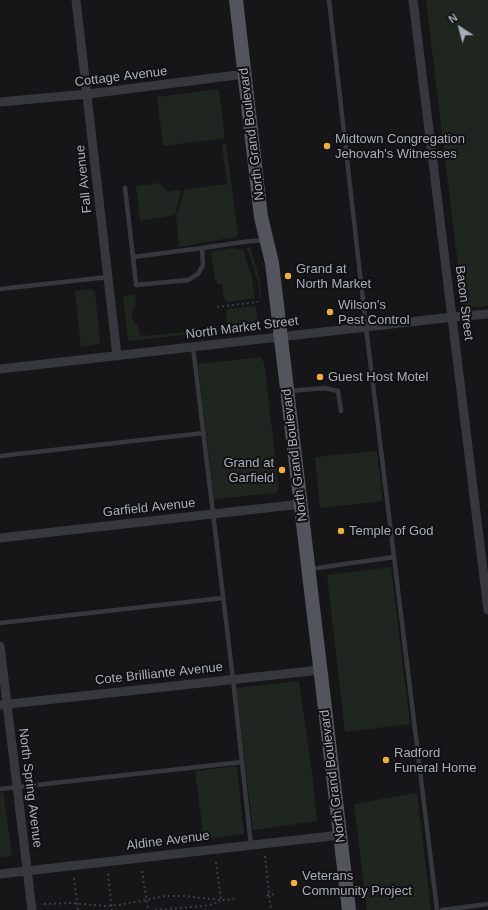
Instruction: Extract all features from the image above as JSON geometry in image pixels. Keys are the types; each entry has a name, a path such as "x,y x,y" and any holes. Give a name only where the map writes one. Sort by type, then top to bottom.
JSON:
{"main road":[{"name":"North Grand Boulevard","path":"236,0 261,217 272,263 349,910"}],"street":[{"name":"Fall Avenue","path":"76,0 117,356"},
{"name":"Bacon Street","path":"413,0 488,610"},
{"name":"Cottage Avenue","path":"0,102 88,94 245,74"},
{"name":"North Market Street","path":"0,369 453,316 488,314"},
{"name":"Garfield Avenue","path":"0,538 301,504"},
{"name":"North Spring Avenue","path":"0,646 3,705 17,787 32,910"},
{"name":"Cote Brilliante Avenue","path":"3,705 320,670"},
{"name":"Aldine Avenue","path":"0,874 340,835"}],"lane":[{"path":"329,0 366,326 437,910"},
{"path":"125,188 136,285 188,280 198,274 203,265 202,248"},
{"path":"133,257 266,240"},
{"path":"0,289 108,277"},
{"path":"194,347 224,598 251,845"},
{"path":"287,391 325,388 338,391 341,411"},
{"path":"0,456 204,433"},
{"path":"308,569 394,557"},
{"path":"0,623 224,598"},
{"path":"0,789 242,762"},
{"path":"442,910 488,904"}],"path":[{"path":"217,307 258,302"},
{"path":"265,856 268,895 271,910"},
{"path":"216,862 222,900"},
{"path":"142,870 148,910"},
{"path":"108,874 112,910"},
{"path":"74,878 78,910"},
{"path":"319,890 327,889"},
{"path":"268,895 276,894"},
{"path":"44,904 77,903 111,906 166,896 184,896 222,900 235,899"},
{"path":"155,910 204,906 222,900"}],"shaded area":[{"path":"426,0 488,0 488,306 463,308"},
{"path":"219,89 225,138 163,146 157,97"},
{"path":"222,144 226,144 238,234 235,237 179,247 176,215 179,210 184,190 227,184"},
{"path":"160,183 168,192 181,190 176,212 174,215 140,221 136,186"},
{"path":"250,247 259,277 262,298 260,298 258,281 247,248"},
{"path":"232,248 243,250 251,274 255,298 228,302 224,298 222,284 217,284 215,281 211,252"},
{"path":"91,289 95,292 100,341 98,344 81,347 75,291"},
{"path":"135,295 136,305 133,308 131,316 135,324 138,326 140,336 220,328 221,331 128,341 123,296"},
{"path":"256,306 257,327 228,330 226,313 228,309"},
{"path":"261,357 262,361 264,361 279,490 277,490 276,493 214,499 198,364"},
{"path":"377,451 383,501 320,508 315,457"},
{"path":"391,567 410,724 345,732 327,575"},
{"path":"299,681 317,821 253,830 236,688"},
{"path":"237,766 244,834 204,840 195,771"},
{"path":"3,792 12,853 10,856 0,857 0,793"},
{"path":"417,793 431,910 367,910 354,804"}],"place":[{"name":"Midtown Congregation Jehovah's Witnesses","path":"327,146"},
{"name":"Grand at North Market","path":"288,276"},
{"name":"Wilson's Pest Control","path":"330,312"},
{"name":"Guest Host Motel","path":"320,377"},
{"name":"Grand at Garfield","path":"282,470"},
{"name":"Temple of God","path":"341,531"},
{"name":"Radford Funeral Home","path":"386,760"},
{"name":"Veterans Community Project","path":"294,883"}]}
